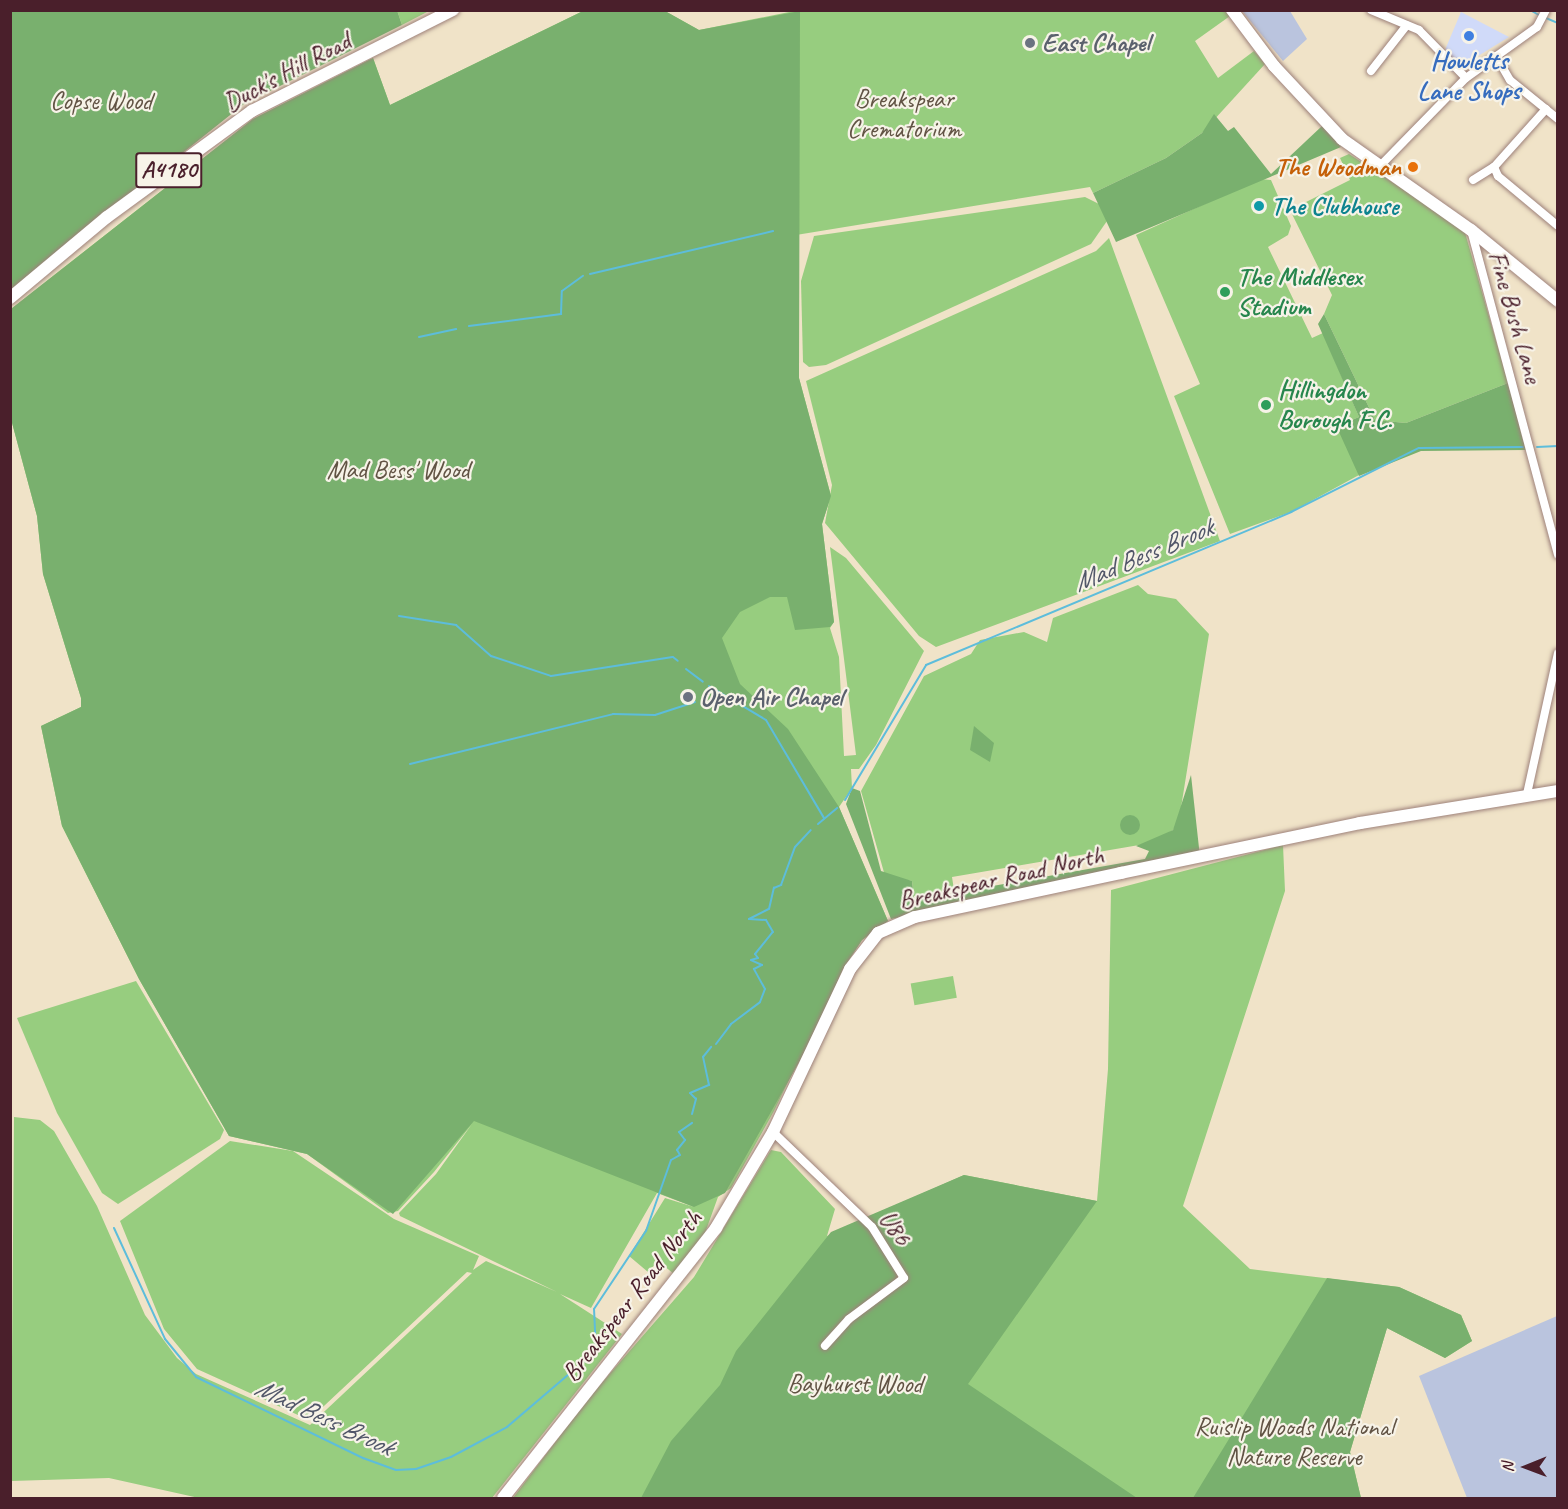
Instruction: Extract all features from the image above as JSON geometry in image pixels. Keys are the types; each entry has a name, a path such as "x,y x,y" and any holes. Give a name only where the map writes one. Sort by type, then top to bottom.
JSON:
{"street":[{"name":"Duck's Hill Road","path":"10,298 107,217 252,111 453,10"},
{"path":"1232,10 1314,110 1379,168 1471,230 1557,301"},
{"path":"1371,10 1407,25 1466,78"},
{"path":"1379,168 1466,78 1540,21 1545,11"},
{"path":"1371,71 1407,25"},
{"path":"1496,56 1510,80 1557,119"},
{"path":"1473,180 1494,167 1546,109"},
{"path":"1494,167 1557,226"},
{"name":"Fine Bush Lane","path":"1471,230 1557,555"},
{"path":"1527,794 1557,653"},
{"name":"Breakspear Road North","path":"503,1498 693,1262 772,1132 850,969 866,943 883,930 915,917 1121,873 1527,794 1557,791"},
{"name":"U86","path":"772,1132 872,1227 904,1278 849,1319 825,1346"}],"shaded area":[{"path":"1242,11 1290,11 1307,39 1283,61"},
{"path":"1461,12 1509,37 1452,72 1442,57"},
{"path":"1557,1316 1557,1498 1467,1498 1419,1376"}],"green space":[{"name":"Copse Wood","path":"11,10 397,10 402,25 244,104 11,290"},
{"path":"397,10 428,10 429,11 402,25"},
{"name":"Mad Bess' Wood","path":"799,10 1227,10 1230,16 1195,41 1218,78 1254,51 1265,64 1202,133 1166,158 1093,193 1090,187 796,235 799,378 831,496 822,524 834,622 830,628 839,657 844,756 856,755 830,547 846,558 924,651 876,745 859,769 851,769 852,788 839,807 888,921 862,940 843,969 774,1111 731,1188 718,1197 705,1233 674,1274 658,1261 648,1272 629,1256 665,1198 694,1207 657,1193 591,1308 560,1294 622,1334 492,1498 199,1498 109,1478 11,1481 14,1117 40,1120 54,1131 97,1206 145,1315 177,1358 196,1374 310,1425 472,1273 467,1272 309,1420 197,1369 164,1329 120,1221 230,1141 293,1151 394,1219 479,1256 473,1270 486,1261 557,1292 400,1216 399,1213 436,1174 472,1124 434,1172 398,1211 388,1213 307,1154 229,1136 139,979 62,826 41,726 81,707 81,698 43,574 37,516 11,419 11,309 253,119 373,58 390,105 583,11 665,11 699,30"},
{"name":"Mad Bess' Wood","path":"583,11 665,11 699,30 800,11 799,378 831,496 822,524 834,622 830,627 795,630 787,597 770,597 740,612 722,638 740,684 788,729 839,807 888,921 862,940 843,969 814,1036 725,1193 694,1207 474,1121 393,1214 307,1154 229,1136 139,979 62,826 41,726 81,707 81,698 43,574 37,516 11,419 11,309 253,119 373,58 390,105"},
{"path":"1214,114 1228,131 1234,127 1271,174 1322,126 1341,147 1116,242 1093,193 1166,158 1202,133"},
{"path":"1349,154 1464,229 1508,383 1406,423 1375,420 1324,314 1332,295 1290,210 1350,180 1340,158"},
{"path":"1260,179 1271,180 1291,226 1288,235 1268,247 1312,338 1323,333 1359,417 1340,425 1359,475 1291,512 1230,534 1174,396 1200,384 1136,235"},
{"path":"1085,197 1099,204 1107,221 1091,244 826,365 809,367 803,362 801,281 814,236"},
{"path":"1109,238 1220,541 936,647 919,636 825,523 832,485 806,381 1096,251"},
{"path":"1324,314 1375,420 1406,423 1508,383 1527,450 1421,451 1359,476 1339,432 1340,425 1359,417 1318,324"},
{"path":"1138,585 1148,594 1176,599 1209,634 1179,820 1173,830 1151,843 952,877 954,890 919,897 914,896 912,881 885,876 861,791 924,676 971,654 980,640 1024,632 1047,642 1053,618"},
{"path":"974,726 994,743 990,762 970,750"},
{"path":"1191,775 1200,857 891,919 846,804 852,788 860,791 881,871 912,881 914,897 919,899 1145,859 1149,851 1136,846 1173,830"},
{"path":"1130,815 1137,818 1140,825 1137,832 1130,835 1123,832 1120,825 1123,818"},
{"path":"1283,845 1285,891 1183,1206 1250,1269 1399,1287 1461,1315 1472,1341 1445,1358 1387,1328 1350,1452 1361,1498 513,1498 587,1400 694,1277 771,1150 781,1152 835,1209 827,1236 964,1175 1097,1201 1108,1069 1111,890"},
{"path":"953,976 957,998 914,1005 911,983"},
{"path":"136,981 224,1130 220,1139 118,1204 102,1193 57,1113 17,1018"},
{"name":"Bayhurst Wood","path":"964,1175 1097,1201 968,1384 1137,1498 641,1498 671,1441 720,1385 736,1351 831,1232"},
{"name":"Ruislip Woods National Nature Reserve","path":"1327,1278 1399,1287 1461,1315 1472,1341 1445,1358 1387,1328 1350,1452 1361,1498 1193,1498"}],"waterway":[{"path":"1530,10 1541,16"},
{"path":"1546,18 1558,23"},
{"path":"590,274 773,231"},
{"path":"469,326 561,314 562,291 583,276"},
{"path":"419,337 456,329"},
{"name":"Mad Bess Brook","path":"1537,447 1558,446"},
{"name":"Mad Bess Brook","path":"845,800 926,665 1291,512 1419,448 1523,447"},
{"path":"399,616 456,625 491,656 551,676 673,657 678,661"},
{"path":"686,669 703,682"},
{"path":"709,686 766,720 824,818"},
{"path":"705,694 712,689"},
{"path":"410,764 613,714 655,715 695,702"},
{"name":"Mad Bess Brook","path":"818,824 837,808"},
{"name":"Mad Bess Brook","path":"716,1044 731,1024 760,1002 765,989 754,969 762,965 751,960 758,958 755,954 773,932 766,920 749,919 769,909 774,888 781,885 795,847 811,830"},
{"name":"Mad Bess Brook","path":"692,1114 696,1099 690,1093 709,1085 703,1057 711,1047"},
{"name":"Mad Bess Brook","path":"114,1228 165,1339 196,1377 363,1458 396,1470 416,1469 451,1457 507,1427 596,1351 594,1309 646,1231 671,1160 680,1155 677,1150 685,1140 679,1132 692,1123"}],"place":[{"name":"Howletts Lane Shops","path":"1469,36"},
{"name":"East Chapel","path":"1030,43"},
{"name":"The Woodman","path":"1413,167"},
{"name":"The Clubhouse","path":"1259,206"},
{"name":"The Middlesex Stadium","path":"1225,292"},
{"name":"Hillingdon Borough F.C.","path":"1266,405"},
{"name":"Open Air Chapel","path":"688,697"}],"park label":[{"name":"Breakspear Crematorium","path":"904,114"}]}
